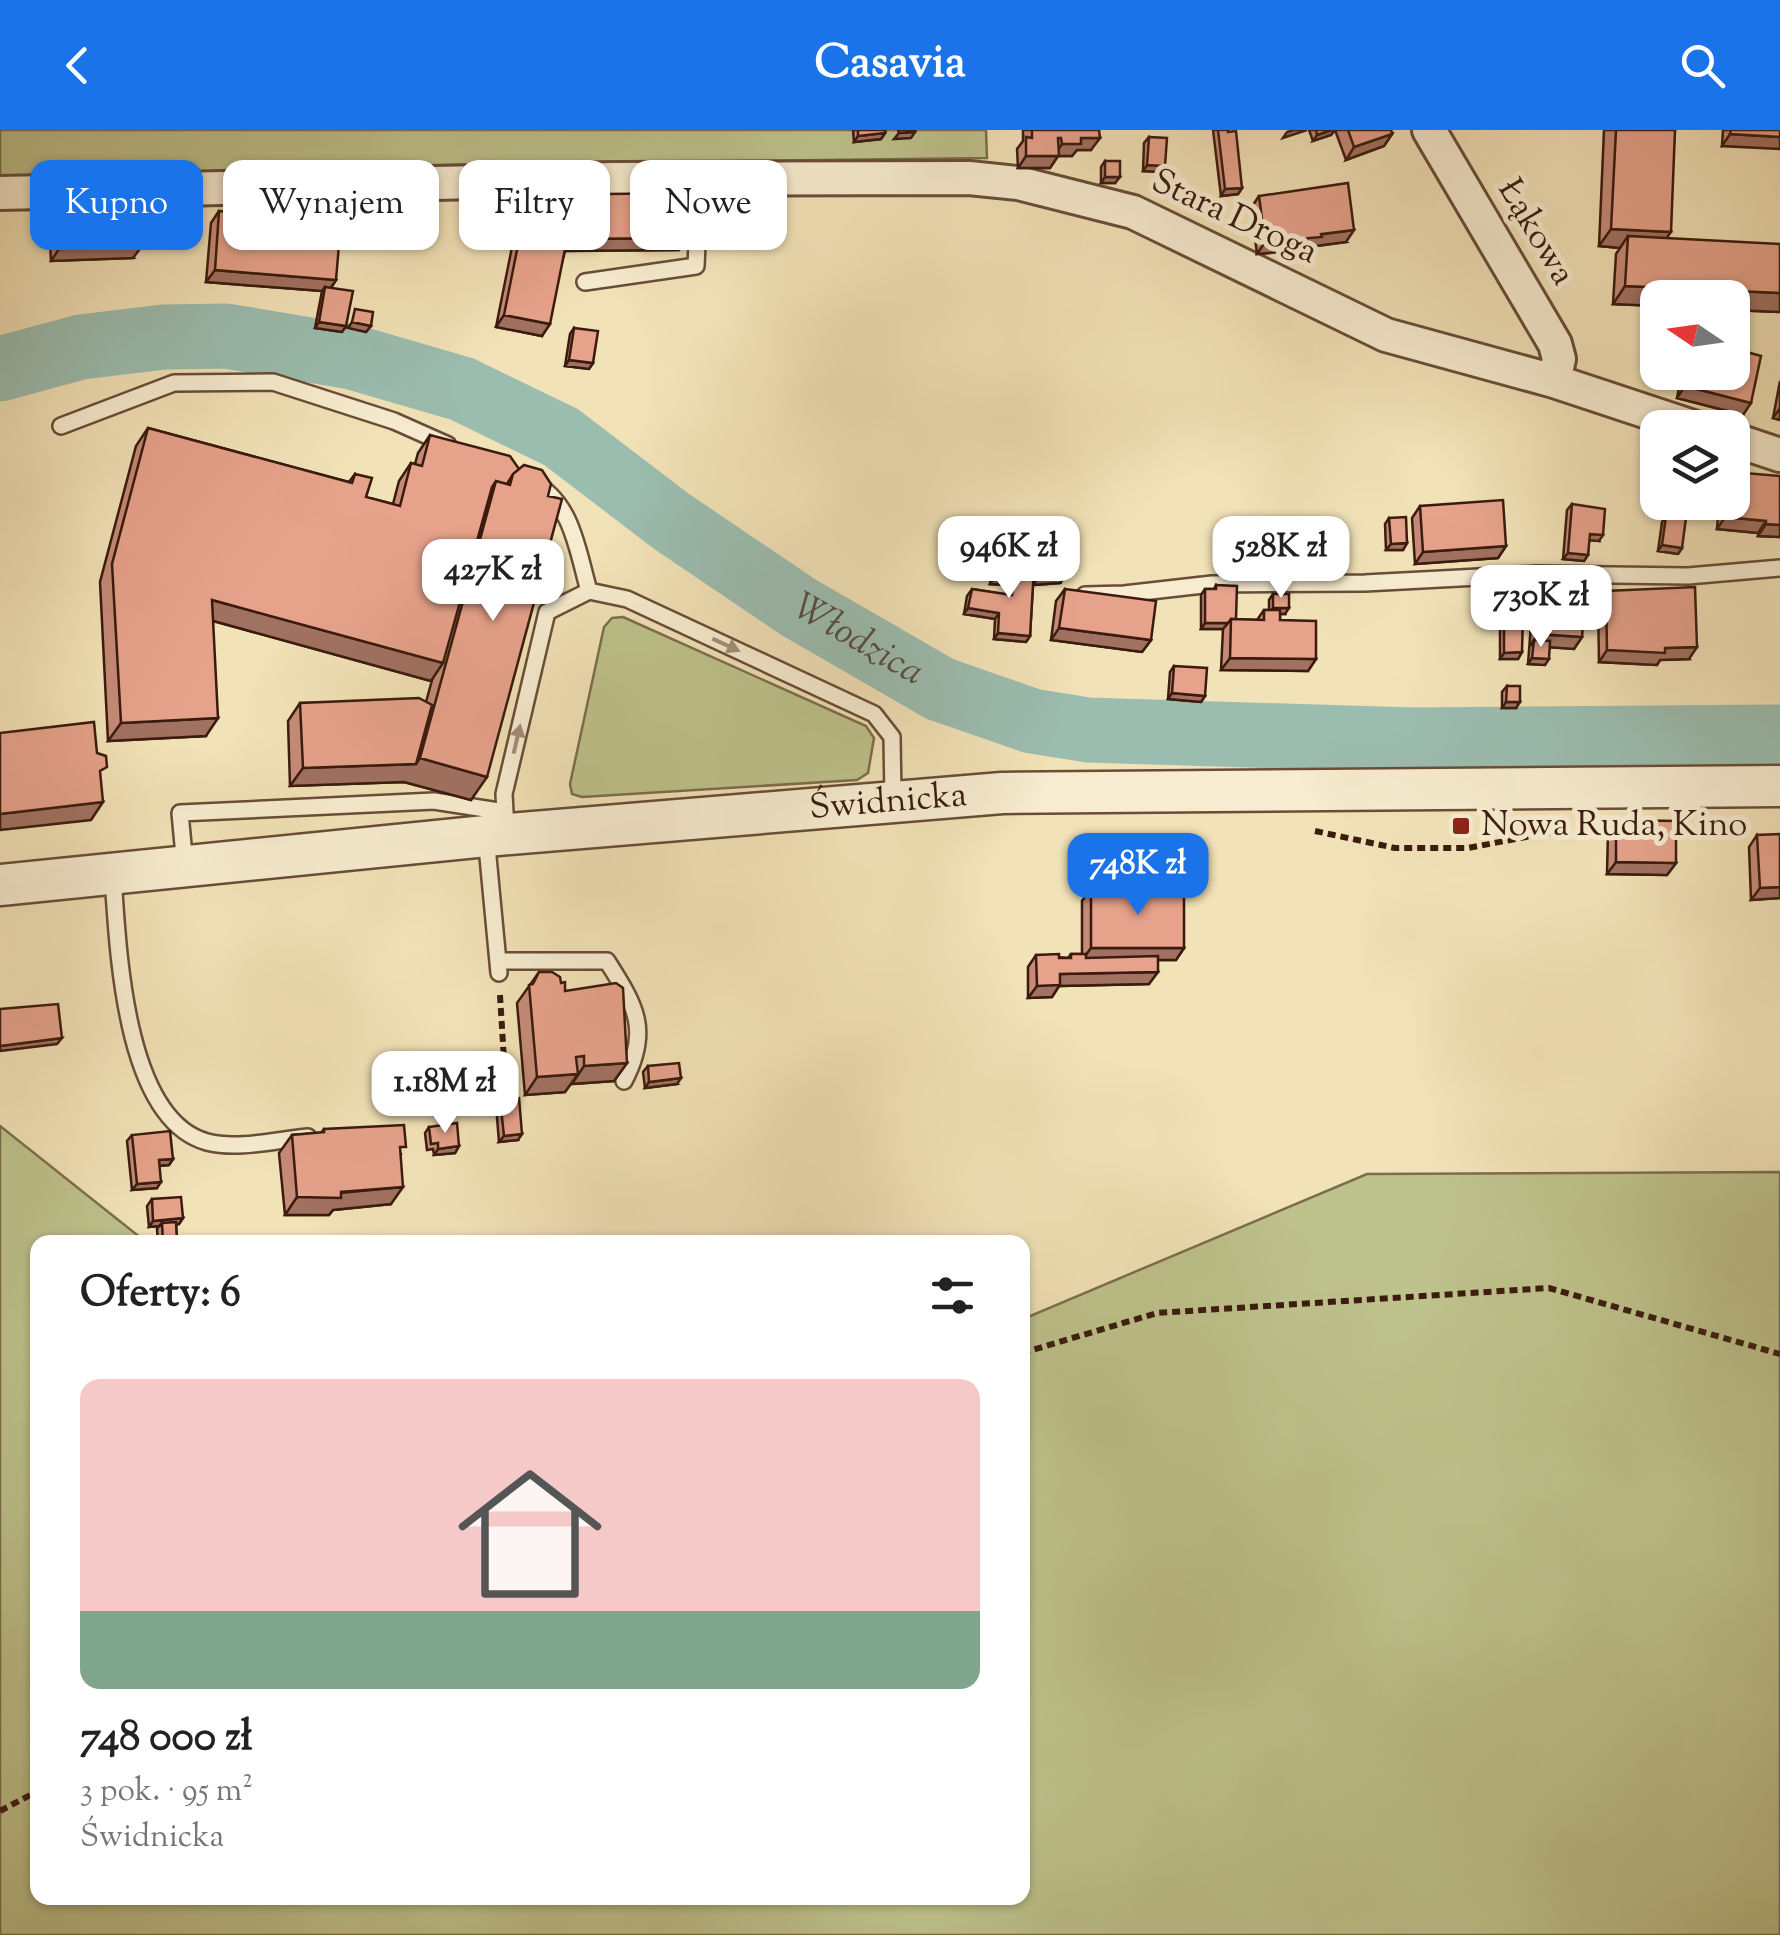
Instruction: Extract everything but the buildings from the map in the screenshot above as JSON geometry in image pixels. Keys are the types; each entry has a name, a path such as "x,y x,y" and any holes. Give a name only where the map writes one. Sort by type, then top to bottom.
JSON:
{"street":[{"name":"Łąkowa","path":"1429,130 1555,344 1559,359 1554,380"},
{"name":"Stara Droga","path":"787,178 969,178 1018,183 1133,212 1386,336 1554,380 1643,410"},
{"name":"Stara Droga","path":"0,193 630,180"},
{"path":"1750,446 1780,455"},
{"name":"Świdnicka","path":"0,885 499,828 893,800 1092,790 1780,786"}],"lane":[{"path":"585,282 696,266 697,250"},
{"path":"61,426 174,383 273,382 394,420 461,451"},
{"path":"512,474 545,489 570,522 588,591"},
{"path":"1062,595 1124,594 1212,584 1365,584 1536,574 1688,576 1780,568"},
{"path":"624,1081 636,1056 635,1006 607,961 498,967 499,828 547,612 588,591 627,599 874,714 892,737 893,800"},
{"path":"185,866 180,813 434,801 499,828"},
{"path":"113,873 118,938 133,1034 147,1086 163,1110 182,1129 206,1142 233,1145 327,1135"}],"path":[{"path":"1340,836 1395,848 1468,848 1579,826"},
{"path":"498,967 506,1093"},
{"path":"1030,1350 1157,1314 1549,1288 1780,1354"},
{"path":"0,1811 30,1795"}],"green space":[{"path":"0,130 986,130 987,158 610,163 459,160 459,165 439,165 439,160 223,160 223,171 203,171 203,160 30,160 30,176 0,177"},
{"path":"623,617 866,726 874,738 868,773 857,780 582,797 572,794 570,784 604,627 612,618"},
{"path":"0,1126 137,1235 30,1235 30,1905 1030,1905 1030,1316 1367,1174 1780,1172 1780,1935 0,1935"}],"waterway":[{"name":"Włodzica","path":"0,369 81,347 164,337 226,336 352,357 462,389 561,437 671,521 798,607 940,689 1032,721 1088,730 1413,740 1780,737"}],"place":[{"name":"Nowa Ruda, Kino","path":"1461,826"}]}
